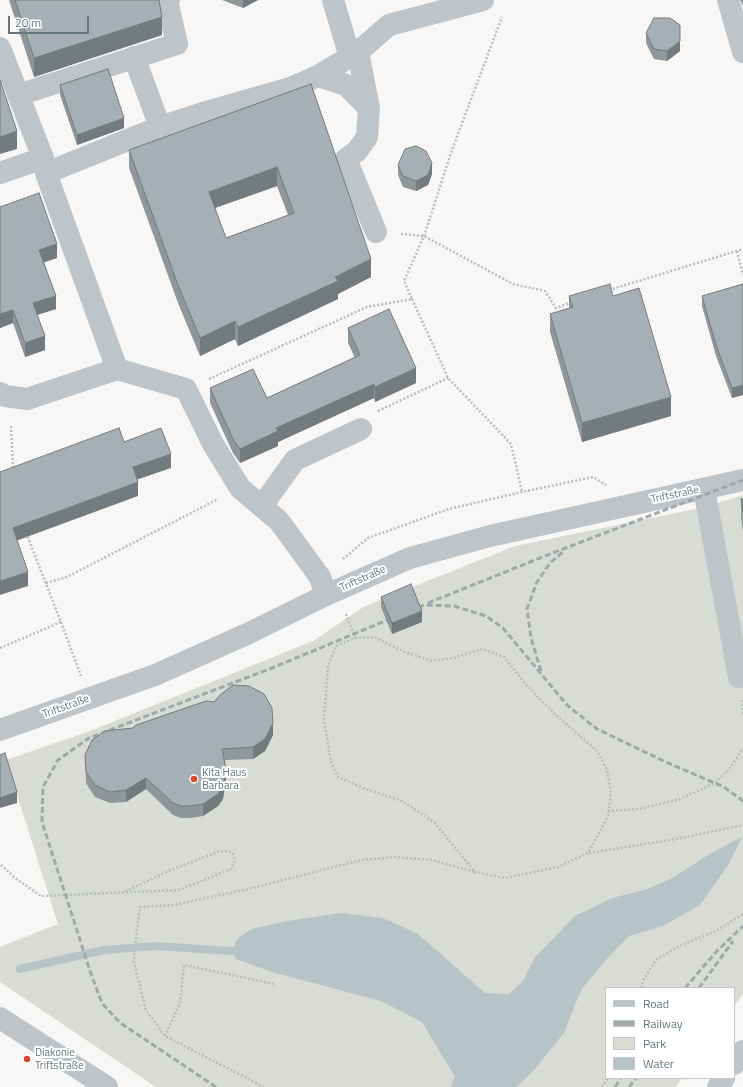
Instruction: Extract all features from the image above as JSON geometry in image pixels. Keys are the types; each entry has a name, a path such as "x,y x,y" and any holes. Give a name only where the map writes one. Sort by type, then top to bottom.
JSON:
{"street":[{"path":"18,95 177,44 168,5 169,0"},
{"path":"333,0 354,54 369,108 367,137 357,150 346,159 376,232"},
{"path":"0,173 45,165 206,112 290,88 318,76 354,54 389,25 483,0"},
{"path":"728,0 743,52"},
{"path":"0,48 45,165 117,369"},
{"path":"134,57 160,127"},
{"path":"318,76 346,85 369,108"},
{"path":"0,393 6,396 27,399 117,369 186,389 213,444 240,488 279,521 332,593"},
{"path":"262,506 295,460 361,429"},
{"name":"Triftstraße","path":"0,730 155,675 410,558 490,536 743,480"},
{"path":"704,489 739,677 743,676"},
{"path":"0,1018 107,1087"},
{"path":"735,1063 743,1051"}],"path":[{"path":"503,14 452,150 424,236 404,281 448,378 511,444 522,492"},
{"path":"376,232 424,236 513,284 545,291 556,308 574,301"},
{"path":"608,290 743,248"},
{"path":"737,251 743,275"},
{"path":"186,389 367,307 412,299"},
{"path":"361,429 370,414 448,378"},
{"path":"11,426 14,474"},
{"path":"46,583 67,577 240,488"},
{"path":"27,535 82,678"},
{"path":"332,593 354,638"},
{"path":"0,648 61,622"},
{"path":"475,872 435,822 402,801 363,788 338,777 331,762 324,720 328,666 336,646 354,638 374,637 405,652 431,661 453,658 482,649 504,657 528,687 556,715 598,752 607,770 611,793 608,816 588,853"},
{"path":"608,811 639,809 680,799 715,783 730,768 743,748"},
{"path":"264,1087 165,1036 146,1010 134,962 134,946 140,907 174,905 244,890 361,860 395,857 432,860 475,872 505,878 558,867 588,853 676,839 743,825"},
{"path":"1,865 15,878 41,896 179,890 231,869 235,861 233,854 228,851 220,851 171,870 124,892"},
{"path":"641,987 644,979 656,960 679,946 716,931 743,914"},
{"path":"165,1036 180,1003 184,965 274,984"}],"green space":[{"path":"743,495 743,994 735,1005 735,987 605,987 605,1079 681,1079 676,1087 156,1087 0,982 0,947 58,924 6,760 90,731 313,641 365,606 515,546 705,507"}],"water":[{"path":"742,837 728,865 700,905 663,926 629,936 603,963 581,990 564,1033 534,1070 516,1087 451,1087 455,1077 422,1022 381,1001 275,973 236,959 231,951 238,938 252,929 287,921 341,913 383,918 418,934 485,993 509,994 523,981 535,957 575,916 612,898 648,889 672,878 713,852"}],"building":[{"path":"15,0 159,0 162,17 34,58"},
{"path":"654,18 670,18 680,25 680,41 667,51 654,49 646,33"},
{"path":"108,69 124,118 77,135 60,85"},
{"path":"0,80 17,131 0,137"},
{"path":"311,84 371,259 335,277 338,281 238,327 235,321 200,338 178,285 129,150","holes":["277,167 294,213 226,238 209,192"]},
{"path":"416,146 426,151 432,163 428,175 416,181 403,176 398,165 405,149"},
{"path":"39,193 57,244 39,250 56,296 33,303 45,336 25,343 13,310 0,314 0,207"},
{"path":"610,284 613,296 639,288 671,397 582,423 550,314 573,307 569,296"},
{"path":"743,284 743,385 732,388 716,345 702,296"},
{"path":"389,309 416,368 375,387 374,384 276,428 278,431 240,449 233,439 210,388 253,369 267,398 360,355 348,328"},
{"path":"119,428 124,442 161,428 171,454 133,467 138,482 13,528 28,572 0,581 0,472"},
{"path":"741,499 743,499 743,512"},
{"path":"411,584 422,611 392,623 381,597"},
{"path":"233,685 249,686 264,694 272,708 273,723 265,739 253,747 222,749 226,769 223,787 218,794 203,804 181,806 173,803 146,778 126,790 110,792 95,785 86,772 85,755 92,740 105,731 133,728 136,725 206,701 214,702 220,695"},
{"path":"5,753 17,792 0,798 0,755"}],"waterway":[{"path":"20,969 104,950 156,946 231,951"}],"railway":[{"path":"428,603 550,554 743,480"},
{"path":"541,671 531,638 527,609 537,582 550,563 564,551"},
{"path":"410,611 424,605 454,606 486,616 503,628 567,705 597,729 668,763 724,787 743,801"},
{"path":"216,1087 119,1022 102,1003 91,974 42,822 43,787 58,760 89,738 272,668 397,616"},
{"path":"686,987 716,952 743,926"},
{"path":"700,987 733,941"},
{"path":"615,1087 620,1079"},
{"path":"629,1087 635,1079"}],"place":[{"name":"Kita Haus Barbara","path":"194,779"},
{"name":"Diakonie Triftstraße","path":"27,1059"}]}
